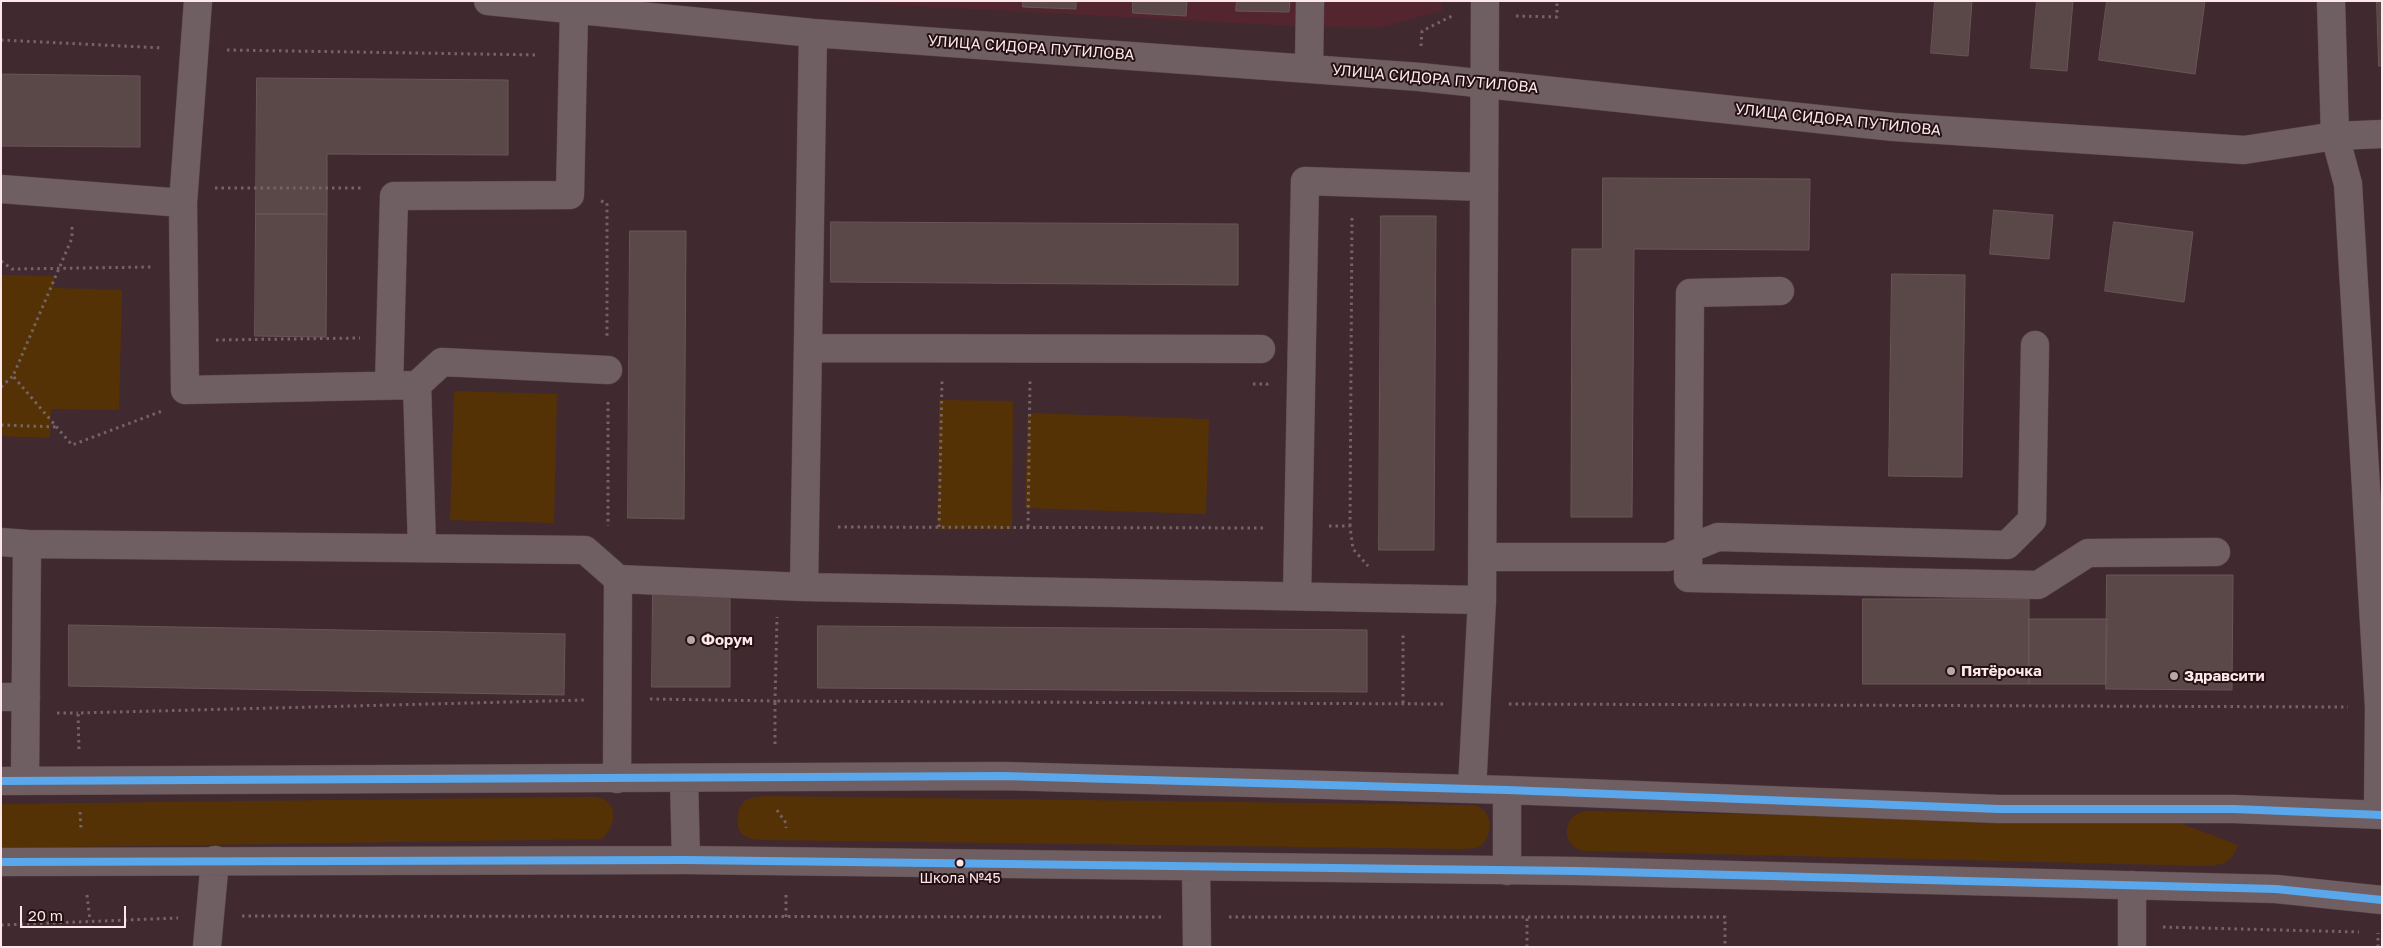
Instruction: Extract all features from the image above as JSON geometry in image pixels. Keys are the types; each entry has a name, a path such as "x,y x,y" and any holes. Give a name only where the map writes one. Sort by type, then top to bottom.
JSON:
{"street":[{"path":"198,1 183,202 185,390 418,385 442,362 608,370"},
{"name":"УЛИЦА СИДОРА ПУТИЛОВА","path":"488,1 813,33 1309,68 1485,83 1894,127 2244,150 2335,136 2382,134"},
{"path":"1309,68 1310,1"},
{"path":"1472,788 1482,600 1485,1"},
{"path":"1482,600 804,587 613,575 585,550 14,543 13,781 1003,776 1472,788 1999,809 2234,810 2380,814 2379,707 2348,184 2335,136 2331,1"},
{"path":"389,386 394,196 570,196 574,10"},
{"path":"804,587 813,33"},
{"path":"1297,596 1305,181 1484,187"},
{"path":"1,189 183,202"},
{"path":"1780,291 1690,293 1690,548 1688,578 2038,585 2088,553 2216,552"},
{"path":"1482,556 1668,557 1718,537 2007,545 2032,520 2035,345"},
{"path":"808,348 1261,349"},
{"path":"418,385 422,547"},
{"path":"613,575 617,699 617,779"},
{"path":"684,779 686,860"},
{"path":"1507,790 1507,871"},
{"path":"207,947 215,860"},
{"path":"1,862 686,860 1507,871 2276,889 2382,900"},
{"path":"1196,867 1197,947"},
{"path":"2132,885 2132,937"}],"path":[{"path":"1,40 168,48"},
{"path":"223,50 539,54 539,63"},
{"path":"213,188 366,188"},
{"path":"570,188 607,203 608,370 613,575"},
{"path":"1,387 12,376 72,238 72,194"},
{"path":"1352,208 1350,526 1353,549 1370,568"},
{"path":"1,261 12,269 184,266"},
{"path":"207,340 365,338"},
{"path":"12,376 72,445 172,407 195,389"},
{"path":"939,527 942,378"},
{"path":"1020,379 1039,380"},
{"path":"1028,527 1030,379"},
{"path":"1247,384 1266,384 1266,394"},
{"path":"1,425 58,427"},
{"path":"1266,519 1266,528"},
{"path":"805,526 1266,528 1350,526"},
{"path":"80,781 78,713 617,699"},
{"path":"775,701 2379,707"},
{"path":"1,925 210,916 1725,917 1725,947"},
{"path":"1527,917 1527,947"},
{"path":"2132,937 2378,933 2378,947"}],"shaded area":[{"path":"822,1 1442,1 1442,11 1378,28 1309,27"},
{"path":"1,275 54,276 54,288 122,290 119,410 51,409 50,438 1,436"},
{"path":"454,391 557,394 554,523 450,520"},
{"path":"939,400 1013,401 1012,529 938,529"},
{"path":"1028,413 1209,419 1206,514 1025,508"},
{"path":"764,796 1469,805 1477,806 1484,810 1490,827 1487,838 1479,847 1463,849 763,840 745,836 739,830 738,825 740,807 747,800"},
{"path":"587,797 603,799 612,808 613,819 609,830 602,839 1,848 1,804"},
{"path":"1586,811 2180,823 2238,845 2228,860 2221,864 2210,866 1585,851 1571,843 1567,831 1568,824 1572,818 1578,813"}],"building":[{"path":"1023,1 1076,1 1076,9 1023,7"},
{"path":"1133,1 1187,1 1186,16 1133,13"},
{"path":"1237,1 1290,1 1289,12 1236,11"},
{"path":"1935,1 1972,1 1968,56 1931,53"},
{"path":"2037,1 2073,1 2067,71 2031,68"},
{"path":"2107,1 2205,1 2195,74 2099,60"},
{"path":"2377,1 2382,1 2382,66 2379,66"},
{"path":"1,74 140,76 140,147 1,146"},
{"path":"257,78 508,80 508,155 327,154 327,214 256,214"},
{"path":"1603,178 1810,179 1809,250 1634,249 1632,517 1571,517 1572,249 1602,249"},
{"path":"1994,210 2053,215 2049,259 1990,254"},
{"path":"256,214 327,214 326,337 255,336"},
{"path":"1381,216 1436,216 1434,550 1379,550"},
{"path":"831,222 1238,224 1238,285 831,282"},
{"path":"2114,222 2193,232 2184,302 2105,291"},
{"path":"630,231 686,231 684,519 628,518"},
{"path":"1892,274 1965,275 1962,477 1889,476"},
{"path":"2107,575 2233,575 2232,690 2106,689"},
{"name":"Форум","path":"653,592 730,593 730,687 652,687"},
{"path":"1863,599 2029,599 2029,684 1863,684"},
{"path":"2029,619 2107,619 2106,684 2029,684"},
{"path":"69,625 565,634 564,695 69,686"},
{"path":"818,626 1367,630 1367,692 818,688"}],"transit line":[{"path":"1,781 1003,776 1507,790 1999,809 2234,809 2382,815"},
{"path":"1,862 686,860 1577,871 2276,889 2382,900"}],"place":[{"name":"Форум","path":"691,640"},
{"name":"Пятёрочка","path":"1951,671"},
{"name":"Здравсити","path":"2174,676"},
{"name":"Школа №45","path":"960,863"}]}
